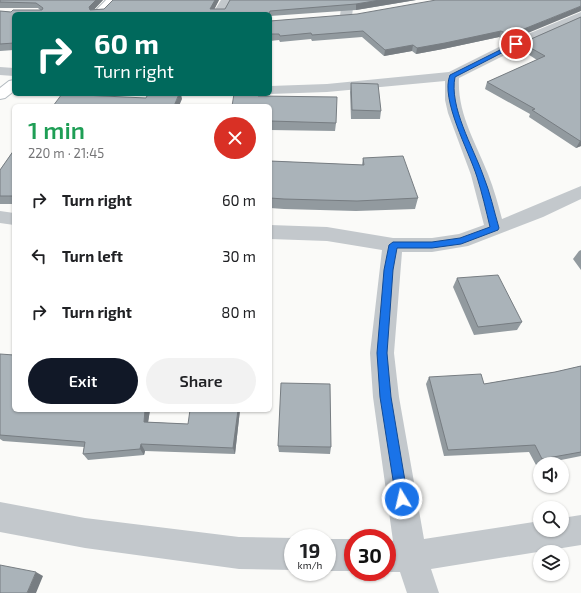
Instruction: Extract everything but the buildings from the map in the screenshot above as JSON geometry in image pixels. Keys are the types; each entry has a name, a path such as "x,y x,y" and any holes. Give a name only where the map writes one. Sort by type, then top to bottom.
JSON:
{"street":[{"path":"100,12 112,0"},
{"path":"219,12 227,0"},
{"path":"346,16 348,0"},
{"path":"331,18 360,14"},
{"path":"272,90 327,88 452,76 516,44 581,16"},
{"path":"0,71 12,72"},
{"path":"452,76 451,94 460,124 480,176 495,228"},
{"path":"0,95 12,86"},
{"path":"272,232 327,234 393,245 432,245 461,241 536,213 581,192"},
{"path":"0,217 12,219"},
{"path":"393,245 389,270 382,353 399,556 423,593"},
{"path":"0,517 85,533 240,553 284,554"},
{"path":"399,556 581,530"}],"route":[{"path":"402,499 386,397 382,353 389,270 393,245 432,245 461,241 495,228 480,176 460,124 451,94 451,84 452,76 516,44"}]}
